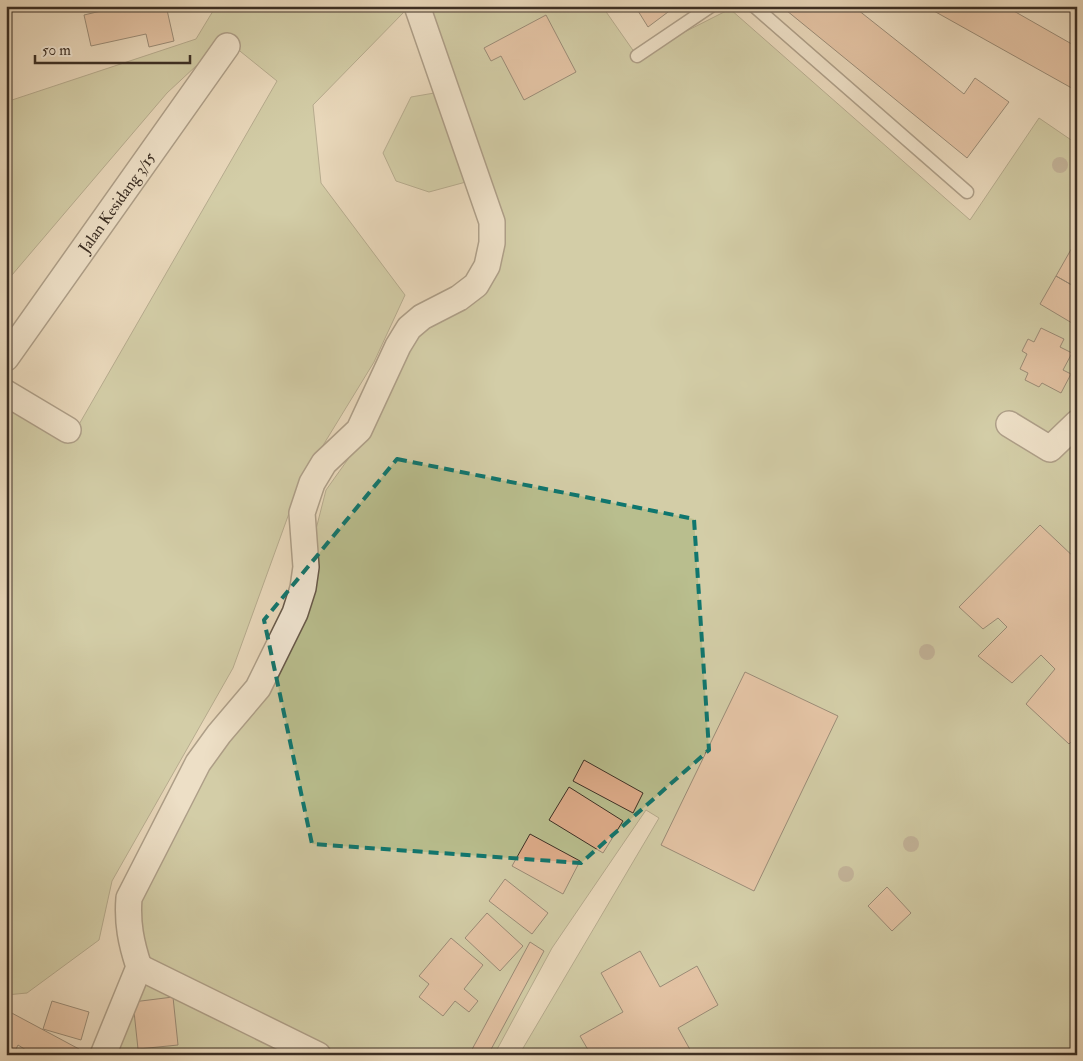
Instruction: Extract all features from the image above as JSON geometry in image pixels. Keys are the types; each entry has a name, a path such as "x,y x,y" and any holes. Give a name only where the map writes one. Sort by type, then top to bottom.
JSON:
{"street":[{"path":"103,1055 139,967 131,942 127,916 129,898 198,763 219,734 258,688 295,613 303,588 306,567 302,513 312,484 324,463 359,430 398,346 410,328 422,317 459,298 476,285 487,266 492,243 492,222 417,6"},
{"name":"Jalan Kesidang 3/15","path":"6,358 228,46"},
{"path":"6,393 68,430"},
{"path":"1009,424 1050,449 1077,423"},
{"path":"139,967 318,1055"}],"lane":[{"path":"637,56 711,6"},
{"path":"754,6 967,192"}],"highlighted area":[{"path":"397,459 694,519 709,750 581,863 312,844 264,620"}],"green space":[{"path":"216,6 399,6 404,12 313,105 321,183 405,295 374,362 300,483 233,668 112,881 99,940 27,993 6,995 6,407 70,440 277,81 225,39 167,93 6,282 6,102 196,39"},
{"path":"417,6 602,6 637,56 730,9 970,220 1039,118 1077,144 1077,1055 519,1055 659,818 646,810 552,948 494,1055 102,1055 139,967 129,898 258,688 313,541 326,490 371,427 422,317 487,266 477,179 429,192 396,181 383,153 411,97 446,91"}],"building":[{"path":"122,6 155,6 167,10 174,41 149,47 146,34 91,46 84,15"},
{"path":"635,6 676,6 648,27"},
{"path":"781,6 853,6 964,94 975,78 1009,102 967,158"},
{"path":"925,6 1005,6 1077,47 1077,91"},
{"path":"546,15 576,72 524,100 501,56 491,61 484,48"},
{"path":"1073,246 1077,248 1077,288 1056,276"},
{"path":"1056,276 1077,288 1077,326 1040,304"},
{"path":"1041,328 1064,339 1060,347 1072,353 1063,370 1071,374 1061,393 1042,383 1039,387 1025,380 1028,373 1020,369 1027,354 1022,351 1028,339 1034,342"},
{"path":"1040,525 1077,560 1077,736 1069,744 1026,704 1055,669 1041,655 1012,683 978,656 1007,627 998,618 983,629 959,607"},
{"path":"745,672 838,716 754,891 661,845"},
{"path":"584,760 643,793 633,813 573,781"},
{"path":"569,787 623,821 603,853 549,820"},
{"path":"530,834 580,861 563,894 512,866"},
{"path":"505,879 548,913 532,934 489,901"},
{"path":"887,887 911,913 892,931 868,906"},
{"path":"487,913 523,946 500,971 465,938"},
{"path":"451,938 483,965 464,989 478,1001 469,1012 455,1001 443,1016 419,997 429,984 419,976"},
{"path":"530,942 544,951 488,1055 469,1055"},
{"path":"640,951 660,987 697,966 718,1005 678,1028 693,1055 645,1055 643,1052 638,1055 591,1055 580,1036 623,1012 601,973"},
{"path":"173,997 178,1045 138,1049 133,1002"},
{"path":"52,1001 89,1012 81,1040 43,1029"},
{"path":"8,1011 79,1049 76,1055 34,1055 18,1045 13,1055 6,1055 6,1015"}]}
